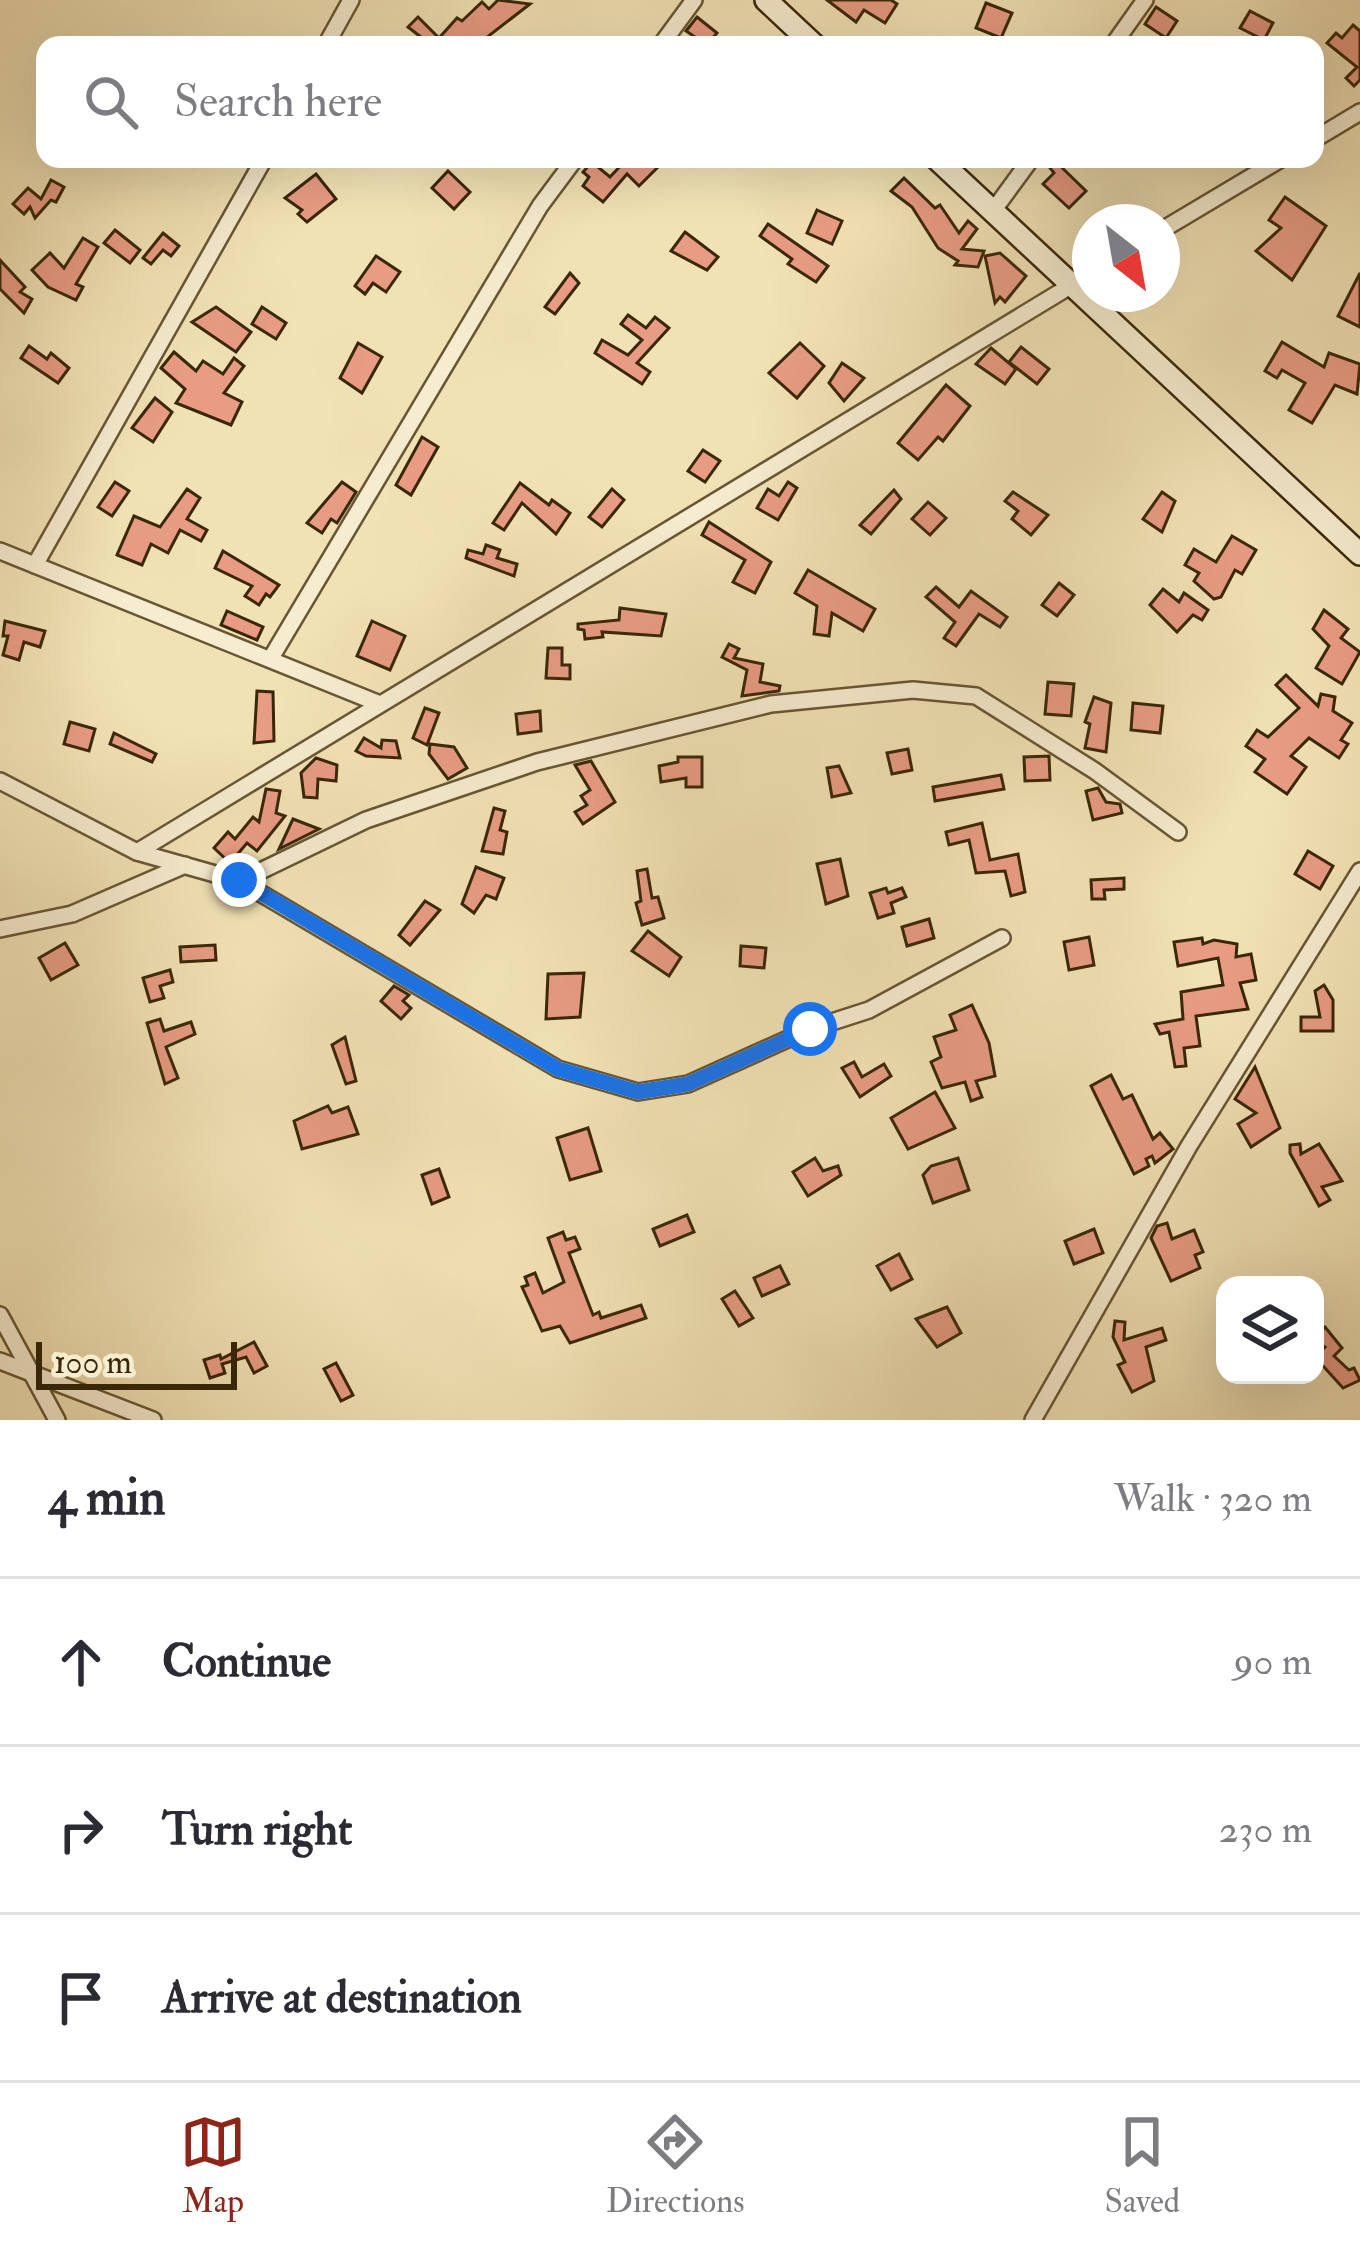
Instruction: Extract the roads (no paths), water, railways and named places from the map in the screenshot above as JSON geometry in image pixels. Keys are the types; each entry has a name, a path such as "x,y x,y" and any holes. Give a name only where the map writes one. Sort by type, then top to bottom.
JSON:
{"street":[{"path":"331,36 351,0"},
{"path":"668,36 694,0"},
{"path":"766,0 804,36"},
{"path":"1119,36 1145,0"},
{"path":"1324,134 1360,112"},
{"path":"35,565 259,168"},
{"path":"271,658 540,206 568,168"},
{"path":"947,168 1072,272"},
{"path":"993,211 1024,168"},
{"path":"1180,219 1266,168"},
{"path":"137,852 1072,284"},
{"path":"1114,312 1360,554"},
{"path":"0,551 380,704"},
{"path":"239,880 366,820 537,762 771,704 913,690 976,696 1095,771 1178,832"},
{"path":"0,781 137,852 239,880 558,1069 638,1092 688,1084 810,1029 869,1010 1002,938"},
{"path":"0,929 72,914 185,866"},
{"path":"1033,1420 1190,1146 1360,872"},
{"path":"0,1315 57,1420"},
{"path":"0,1361 153,1420"}]}
